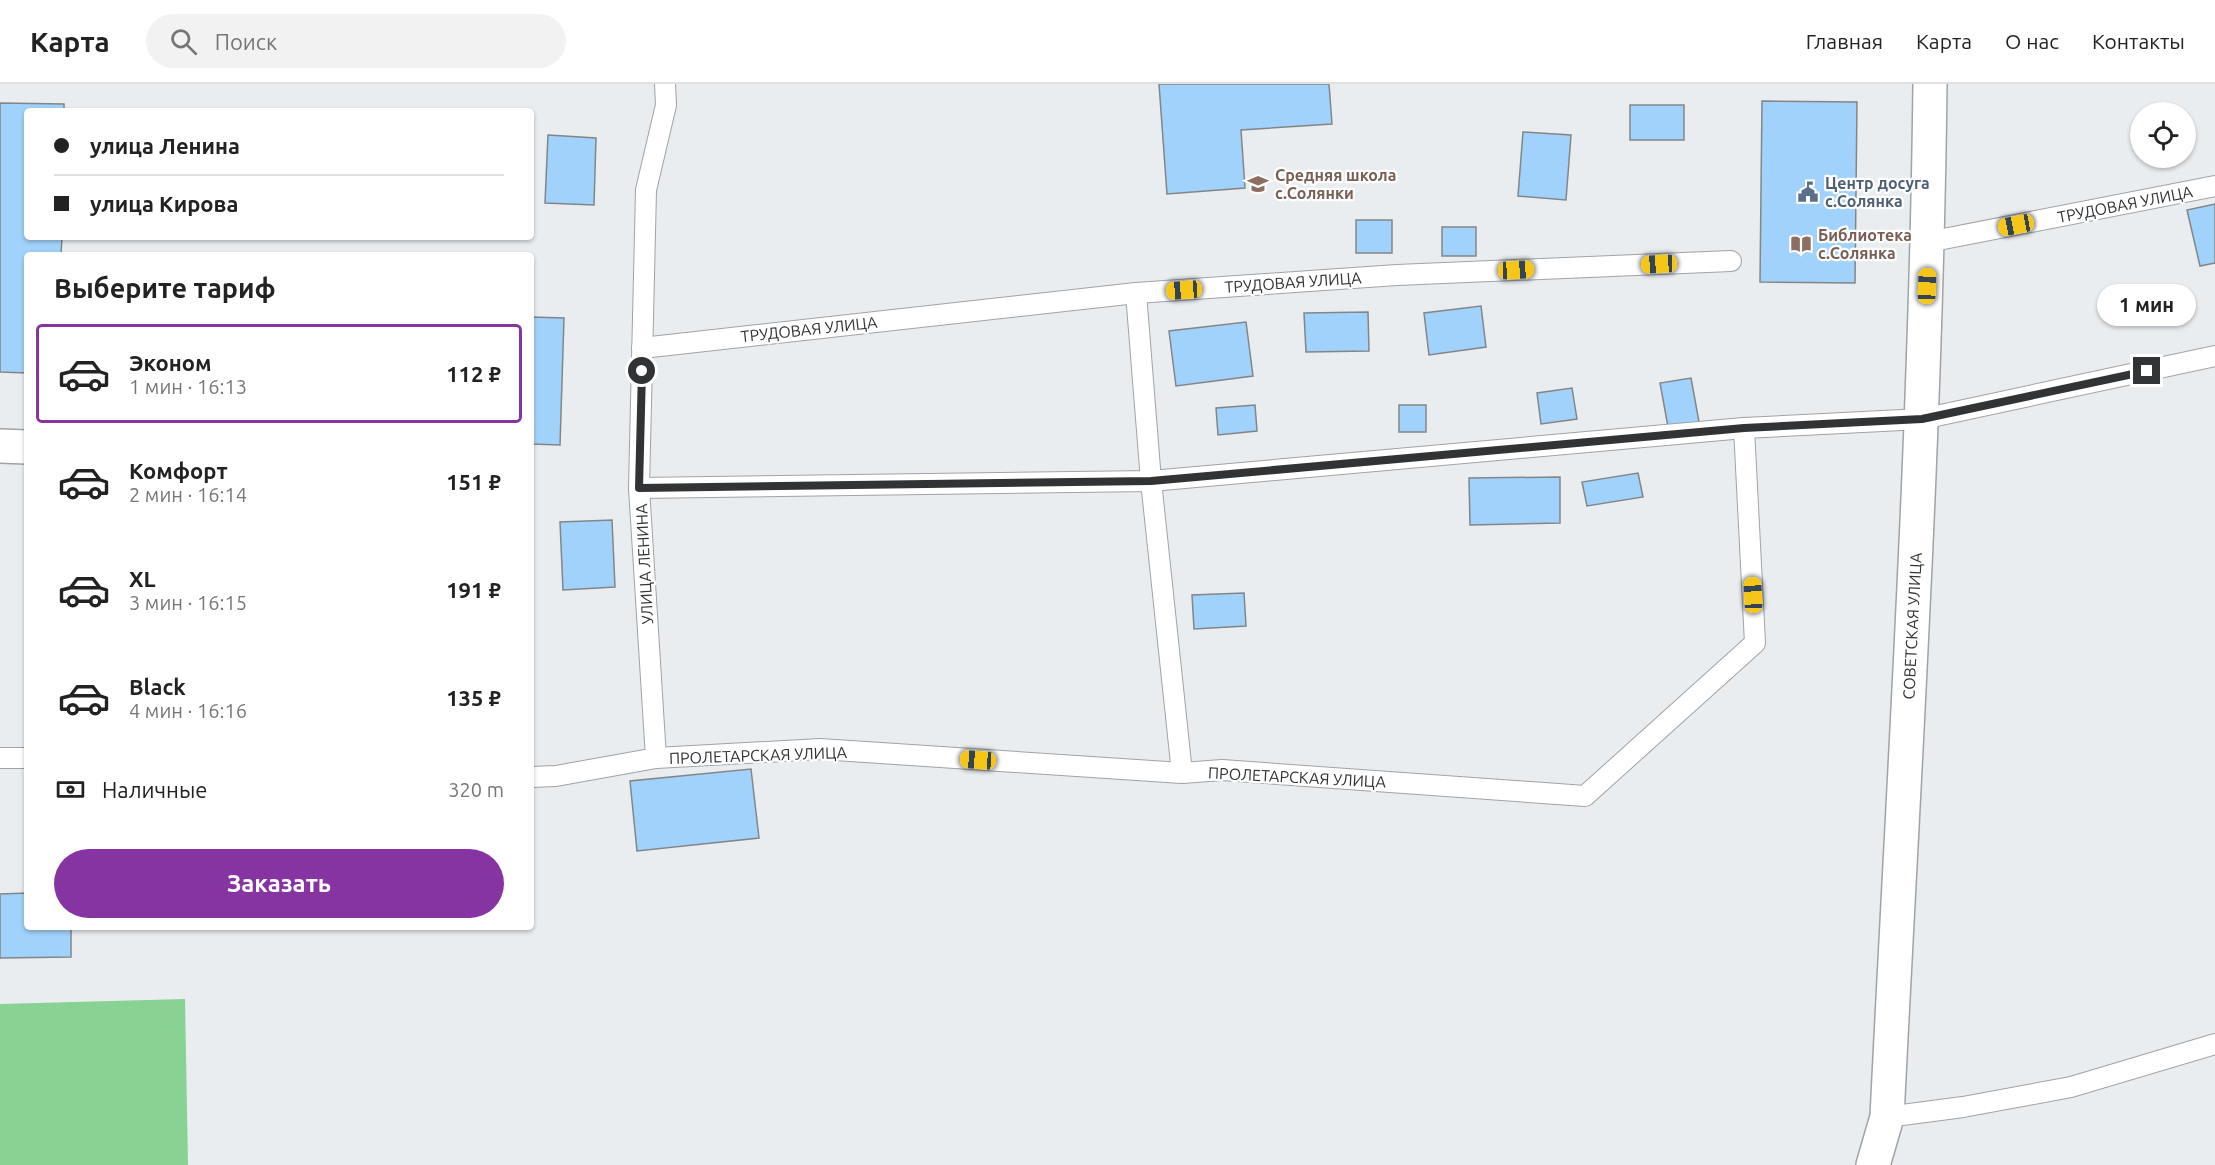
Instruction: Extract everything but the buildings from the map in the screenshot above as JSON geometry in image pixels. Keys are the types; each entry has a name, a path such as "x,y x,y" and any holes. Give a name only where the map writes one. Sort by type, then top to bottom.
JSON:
{"street":[{"name":"СОВЕТСКАЯ УЛИЦА","path":"1873,1165 1887,1117 1922,419 1930,84"},
{"path":"0,446 24,447"}],"lane":[{"name":"УЛИЦА ЛЕНИНА","path":"656,758 639,488 646,190 666,105 665,84"},
{"name":"ТРУДОВАЯ УЛИЦА","path":"1928,242 2215,186"},
{"name":"ТРУДОВАЯ УЛИЦА","path":"642,348 1136,293 1397,275 1731,261"},
{"path":"1136,293 1151,481 1182,773"},
{"path":"639,488 1151,481 1744,428 1922,419 2215,356"},
{"name":"ПРОЛЕТАРСКАЯ УЛИЦА","path":"534,777 556,776 656,758 820,749 1182,773 1222,770 1585,796 1755,643 1744,428"},
{"path":"0,758 24,758"},
{"path":"1887,1117 1963,1107 2071,1086 2215,1044"}],"green space":[{"path":"185,999 188,1165 0,1165 0,1004"}],"place":[{"name":"Средняя школа с.Солянки","path":"1258,184"},
{"name":"Центр досуга с.Солянка","path":"1808,192"},
{"name":"Библиотека с.Солянка","path":"1801,244"}],"route":[{"path":"642,371 639,488 1151,481 1744,428 1922,419 2147,371"}]}
